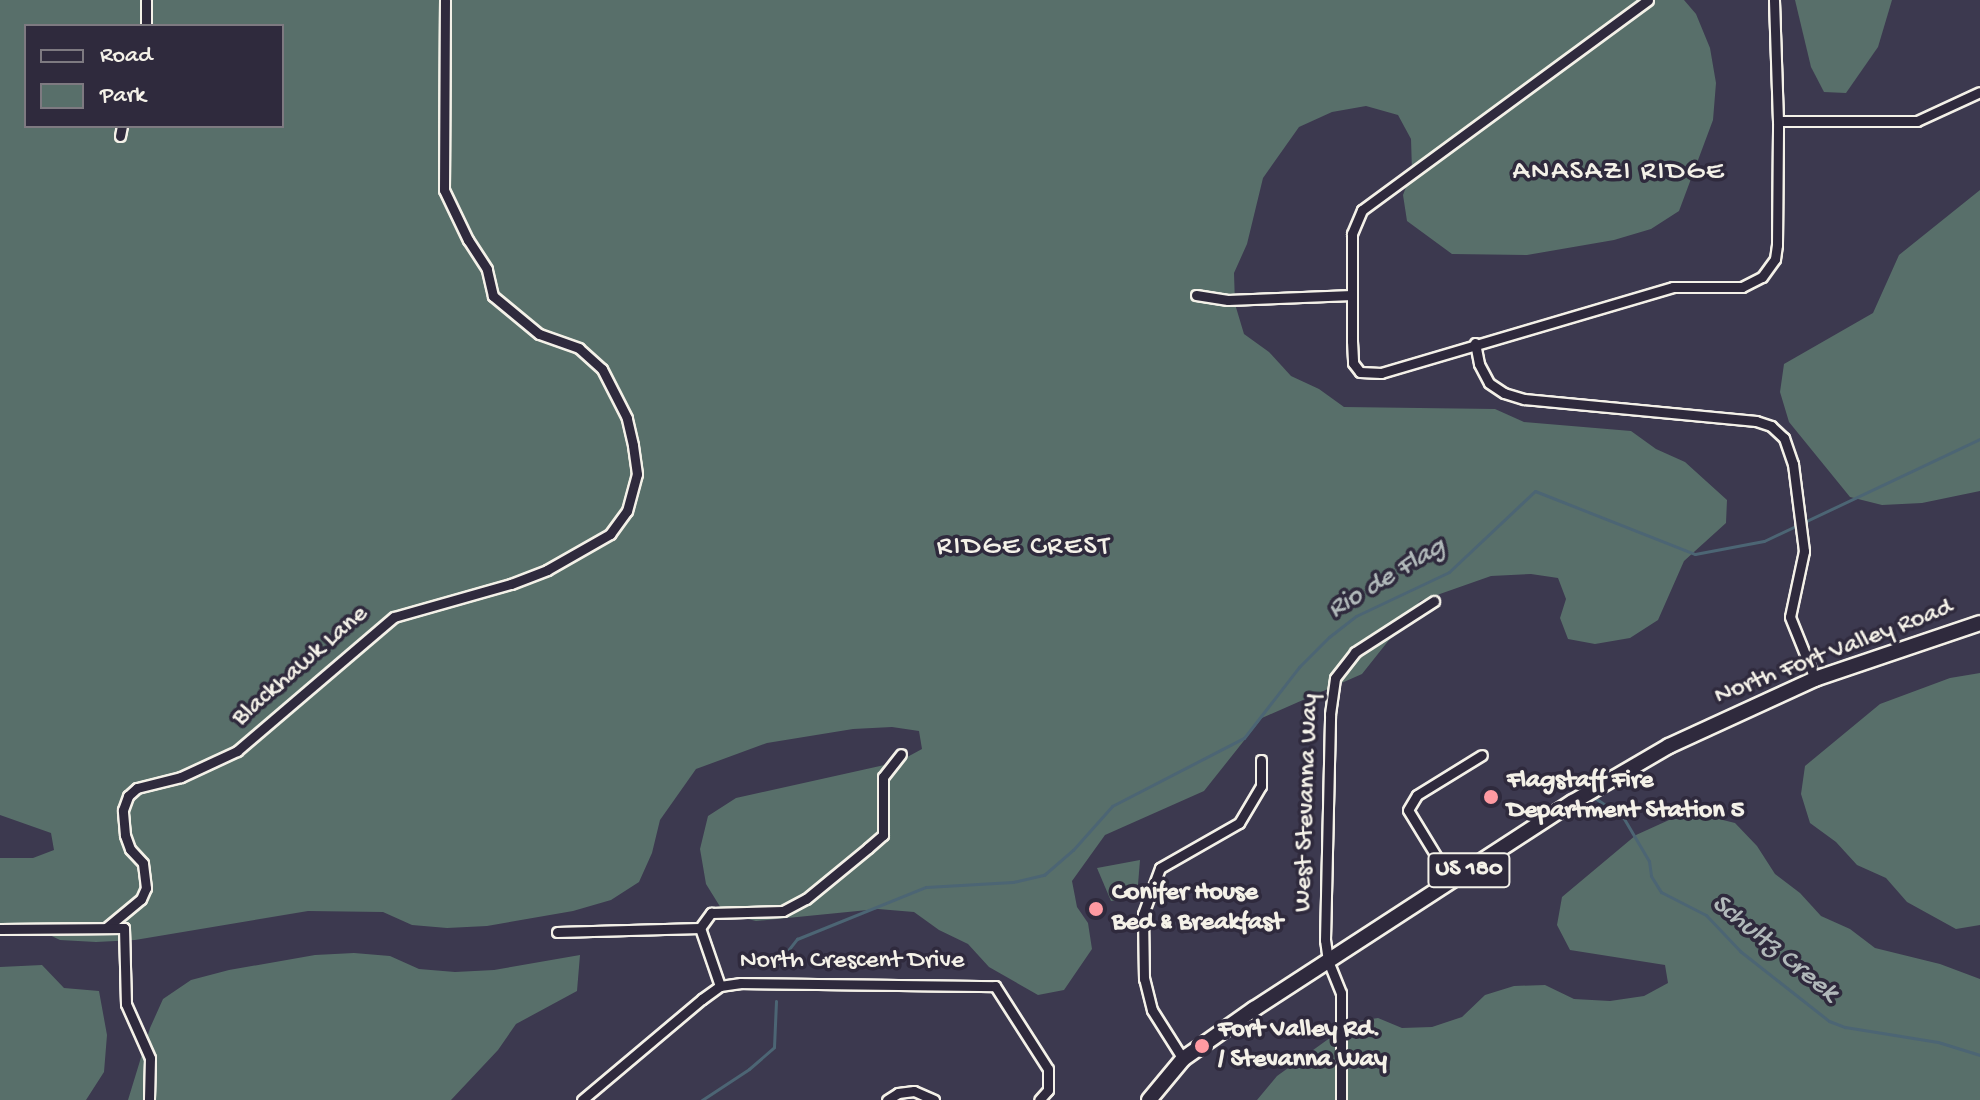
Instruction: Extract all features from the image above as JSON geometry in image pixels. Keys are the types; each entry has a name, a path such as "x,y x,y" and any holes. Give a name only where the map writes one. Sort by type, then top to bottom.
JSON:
{"main road":[{"name":"North Fort Valley Road","path":"1149,1100 1183,1059 1573,802 1669,746 1815,679 1980,623"}],"street":[{"path":"146,0 146,24"},
{"name":"Blackhawk Lane","path":"106,928 141,899 146,888 143,863 130,849 125,835 123,810 128,796 137,788 201,769 237,751 394,617 511,584 547,570 610,534 627,511 637,474 633,445 627,418 602,369 579,348 539,334 493,296 487,269 468,240 444,190 445,0"},
{"path":"1648,0 1362,210 1352,234 1353,363 1360,372 1381,373 1673,287 1742,287 1762,277 1775,259 1777,245 1778,121 1774,0"},
{"path":"1778,121 1917,121 1980,92"},
{"path":"1196,295 1228,300 1352,295"},
{"path":"1475,343 1479,364 1489,383 1504,393 1524,399 1756,421 1771,426 1790,450 1804,551 1790,617 1815,679"},
{"name":"West Stevanna Way","path":"1341,1100 1341,993 1328,961 1325,940 1335,678 1355,652 1434,601"},
{"path":"700,928 711,913 783,911 806,899 868,848 883,835 883,777 901,754"},
{"path":"1452,882 1408,810 1417,795 1482,755"},
{"name":"West Stevanna Way","path":"1183,1059 1152,1010 1144,979 1143,914 1160,868 1239,823 1261,786 1261,760"},
{"path":"0,929 124,928 126,1004 150,1058 149,1100"},
{"path":"557,932 700,928"},
{"path":"700,928 720,986"},
{"name":"North Crescent Drive","path":"582,1100 720,986 864,983 995,986 1048,1069 1048,1090 1039,1100"},
{"path":"887,1100 898,1093 914,1091 934,1100"}],"green space":[{"path":"0,0 1684,0 1696,14 1710,48 1716,83 1713,120 1679,211 1651,229 1614,240 1527,255 1452,254 1407,221 1403,195 1412,171 1411,139 1398,115 1366,106 1332,112 1299,127 1263,178 1247,244 1234,273 1235,304 1244,334 1269,352 1291,376 1319,389 1344,407 1495,409 1524,422 1631,431 1656,449 1685,462 1727,500 1726,523 1684,561 1658,620 1630,638 1595,644 1568,639 1560,618 1566,599 1558,578 1531,574 1491,576 1420,601 1362,674 1262,718 1204,791 1105,835 1072,881 1077,907 1088,923 1092,949 1064,990 1038,995 989,967 968,944 939,930 914,912 878,909 756,921 724,913 706,884 700,849 708,816 736,798 898,762 922,749 919,731 892,727 853,729 767,743 696,769 660,820 652,853 639,882 611,900 573,911 487,926 447,928 412,925 383,912 308,911 135,940 96,942 60,940 31,926 0,924 0,858 33,858 54,850 51,833 0,815"},
{"path":"1795,0 1892,0 1878,47 1846,93 1824,92 1811,67"},
{"path":"1980,190 1980,491 1922,503 1882,505 1850,497 1789,422 1780,392 1784,364 1873,313 1899,255"},
{"path":"1980,673 1980,925 1956,929 1907,902 1886,878 1857,865 1836,842 1810,823 1801,794 1805,766 1880,704 1950,678"},
{"path":"1703,815 1735,823 1757,846 1775,874 1800,893 1821,916 1850,929 1875,948 1940,964 1980,979 1980,1100 1257,1100 1277,1076 1352,1022 1378,1018 1402,1028 1432,1027 1462,1017 1485,995 1514,986 1545,985 1574,999 1610,1001 1644,996 1668,983 1665,965 1570,950 1557,925 1562,897 1636,835 1669,820"},
{"path":"1140,860 1137,897 1111,901 1097,868"},
{"path":"354,953 390,956 419,969 455,972 494,970 580,955 577,991 516,1024 498,1050 451,1100 128,1100 150,1028 163,999 191,980 315,955"},
{"path":"42,965 64,988 99,991 107,1035 104,1072 86,1100 0,1100 0,967"}],"waterway":[{"name":"Rio de Flag","path":"775,967 797,939 926,887 1013,882 1044,875 1073,850 1112,806 1244,738 1299,667 1329,637 1356,616 1449,572 1535,491 1695,554 1764,541 1980,439"},
{"name":"Schultz Creek","path":"1595,798 1623,817 1649,861 1651,876 1661,892 1706,915 1740,951 1829,1021 1845,1027 1938,1042 1980,1055"},
{"name":"Rio de Flag","path":"702,1100 749,1069 774,1047 776,1001"}],"place":[{"name":"Flagstaff Fire Department Station 5","path":"1491,797"},
{"name":"Conifer House Bed & Breakfast","path":"1096,909"},
{"name":"Fort Valley Rd. / Stevanna Way","path":"1202,1046"}],"district":[{"name":"ANASAZI RIDGE","path":"1619,173"},
{"name":"RIDGE CREST","path":"1024,548"}]}
